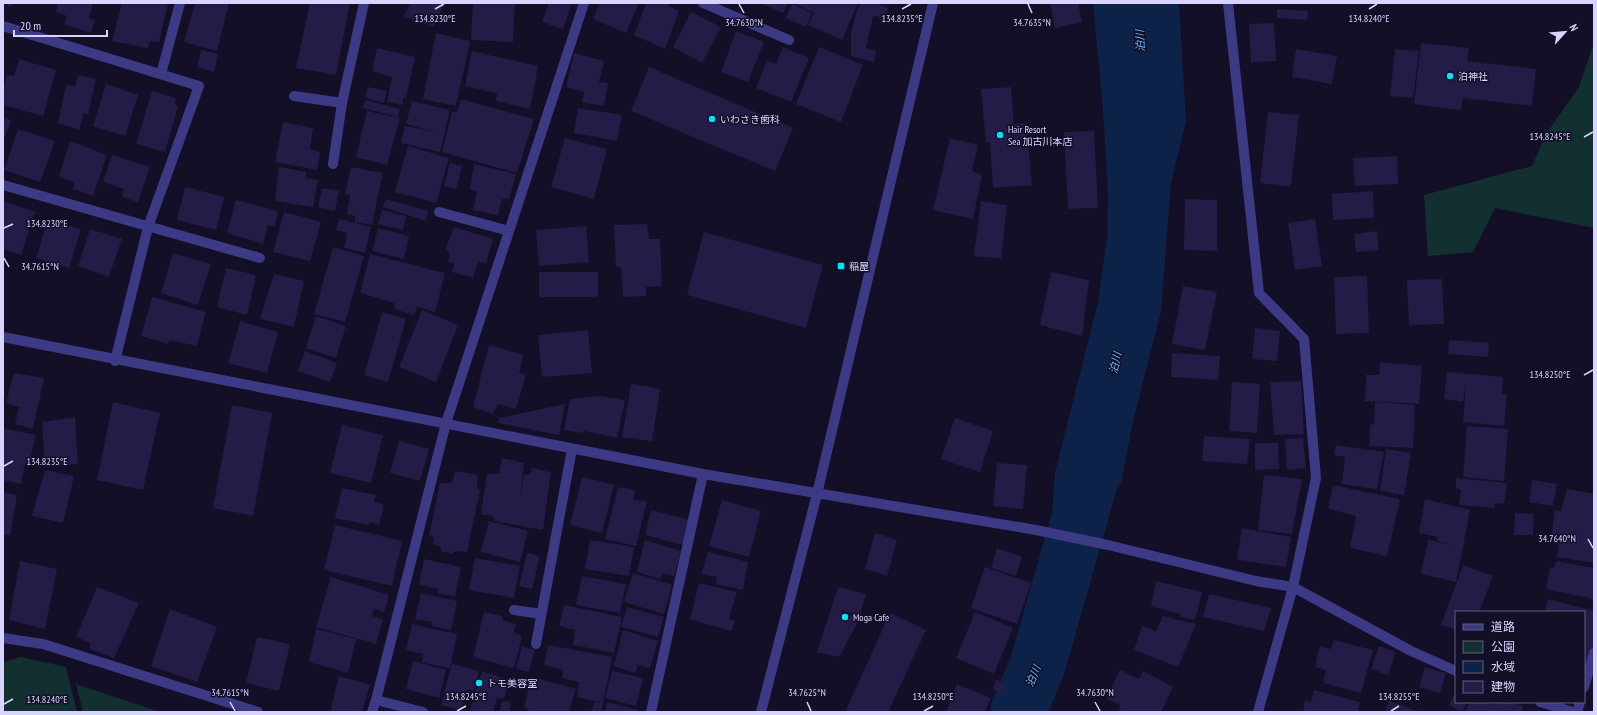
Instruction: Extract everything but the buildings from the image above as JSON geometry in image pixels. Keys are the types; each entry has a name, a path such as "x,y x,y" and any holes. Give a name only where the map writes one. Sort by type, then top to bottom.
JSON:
{"street":[{"path":"162,74 180,3"},
{"path":"333,164 342,103 364,3"},
{"path":"372,712 446,424 584,3"},
{"path":"703,3 789,40"},
{"path":"761,712 817,494 933,3"},
{"path":"1228,3 1259,293 1304,338 1316,478 1293,587 1258,712"},
{"path":"3,26 199,86 148,227 115,361"},
{"path":"294,96 342,103"},
{"path":"3,185 260,258"},
{"path":"439,212 509,231"},
{"path":"3,337 115,361 703,474 1036,530 1108,545 1256,581 1293,587 1411,651 1455,670"},
{"path":"536,644 572,449"},
{"path":"651,712 703,474"},
{"path":"514,610 541,614"},
{"path":"3,638 43,644 258,712"},
{"path":"1585,684 1594,653"},
{"path":"376,700 423,712"},
{"path":"1543,703 1573,712"}],"green space":[{"path":"1594,43 1594,228 1495,208 1473,252 1428,256 1424,195 1532,166 1546,134 1579,87"},
{"path":"21,657 66,667 77,712 3,712 3,662"},
{"path":"76,684 160,712 83,712"}],"water":[{"path":"1093,3 1179,3 1186,121 1171,183 1161,311 1133,421 1121,483 1094,525 1052,516 1055,473 1098,302 1107,238 1108,194 1103,110"}],"waterway":[{"name":"泊川","path":"1018,712 1037,667 1087,492 1097,447"}],"place":[{"name":"泊神社","path":"1450,76"},
{"name":"いわさき歯科","path":"712,119"},
{"name":"Hair Resort Sea 加古川本店","path":"1000,135"},
{"name":"稲屋","path":"841,266"},
{"name":"Moga Cafe","path":"845,617"},
{"name":"トモ美容室","path":"479,683"}]}
